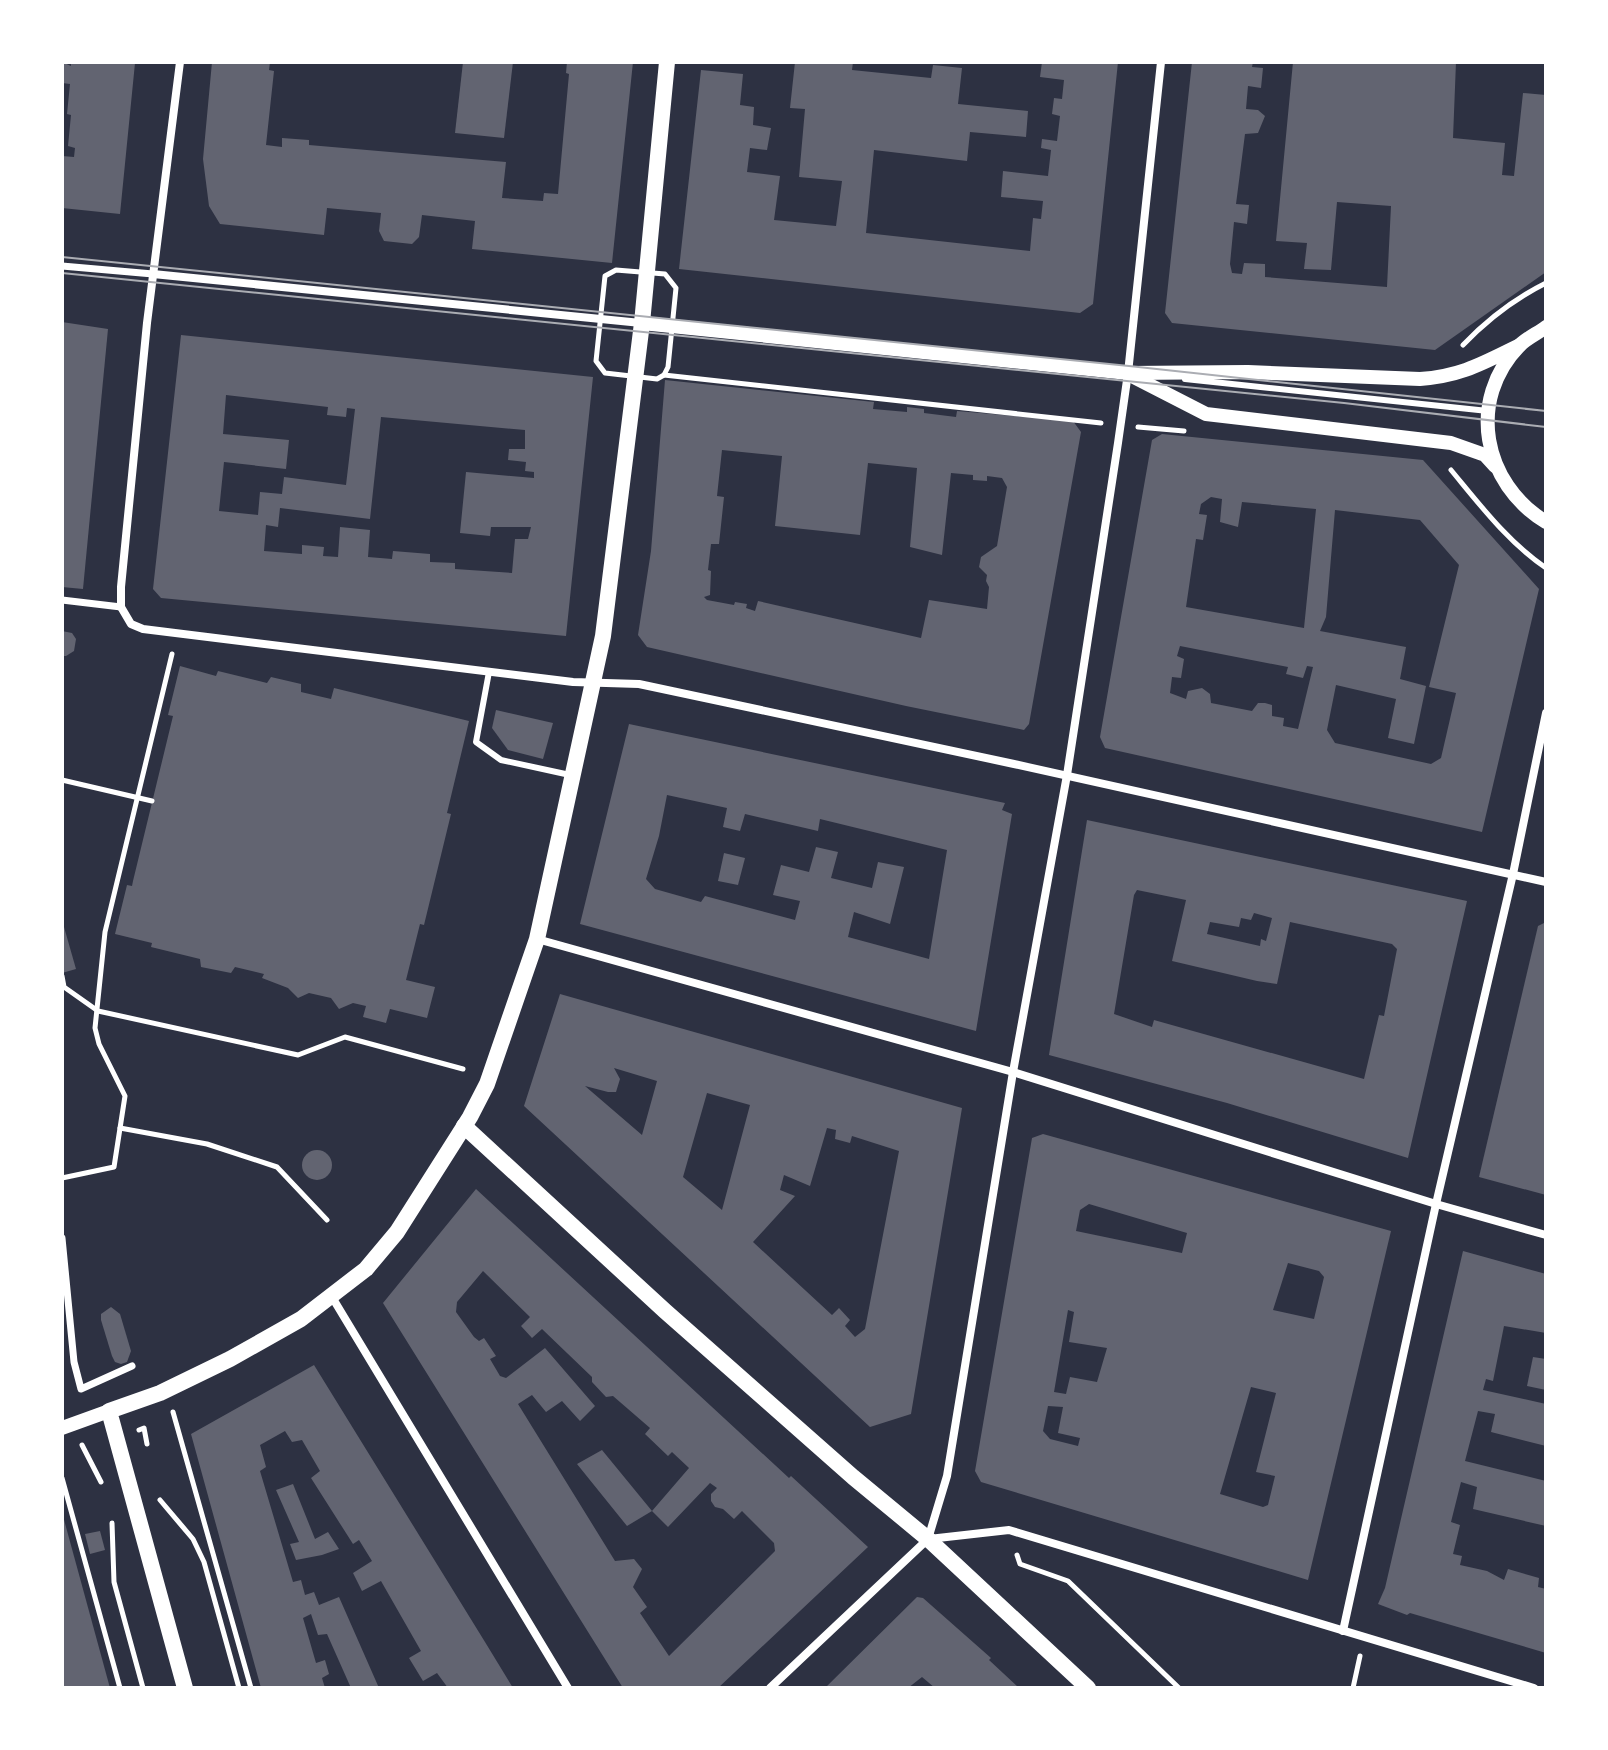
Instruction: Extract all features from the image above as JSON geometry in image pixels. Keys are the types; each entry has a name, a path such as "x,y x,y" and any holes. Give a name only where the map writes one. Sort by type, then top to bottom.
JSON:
{"main road":[{"path":"185,1688 109,1411 160,1393 268,1338 332,1297 366,1269 397,1232 487,1084 537,939 603,636 642,323 667,62"},
{"path":"464,1126 665,1311 928,1539 1088,1688"}],"street":[{"path":"180,62 153,274 121,607 131,624 143,629 489,672 639,684 1546,882"},
{"path":"770,1688 928,1539 947,1476 1013,1072 1067,775 1128,373 1161,62"},
{"path":"62,266 1128,373 1248,372 1420,379 1457,374 1520,345 1546,327"},
{"path":"1495,466 1489,439 1488,411 1499,375 1520,345"},
{"path":"1128,373 1206,414 1451,443 1485,455 1495,466 1509,492 1530,513 1546,522"},
{"path":"62,600 121,607"},
{"path":"1343,1631 1436,1204 1513,874 1546,713"},
{"path":"537,939 1013,1072 1436,1204 1546,1235"},
{"path":"62,1238 74,1362 81,1389 132,1366"},
{"path":"332,1297 568,1688"},
{"path":"62,1428 109,1411"},
{"path":"928,1539 1009,1530 1534,1688"}],"lane":[{"path":"1128,373 1488,411"},
{"path":"489,672 476,742 501,760 573,776"}],"path":[{"path":"1457,374 1452,362 1455,352 1474,333 1546,283"},
{"path":"664,375 1199,433"},
{"path":"1451,443 1448,466 1489,517 1531,558 1546,568"},
{"path":"62,1178 114,1167 125,1096 99,1044 95,1028 105,932 177,633"},
{"path":"62,780 152,801"},
{"path":"62,976 63,988 98,1011 298,1055 345,1037 463,1069"},
{"path":"120,1128 207,1144 277,1167 327,1220"},
{"path":"160,1393 175,1416 251,1688"},
{"path":"144,1428 148,1458"},
{"path":"80,1441 103,1486"},
{"path":"62,1478 120,1688"},
{"path":"155,1486 160,1499 193,1539 204,1562 239,1688"},
{"path":"111,1514 114,1582 143,1688"},
{"path":"1017,1555 1020,1564 1068,1581 1179,1688"},
{"path":"1353,1688 1364,1639"}],"building":[{"path":"62,62 71,66 71,62 135,63 120,214 62,208 62,156 74,157 75,148 68,146 70,84 62,83"},
{"path":"212,62 270,62 269,70 274,71 266,145 282,147 282,138 309,140 309,145 506,162 502,198 543,201 544,193 558,194 569,74 566,73 567,62 633,62 612,263 472,249 475,221 422,215 419,237 412,244 384,241 379,231 381,213 327,208 324,235 220,224 209,206 203,159"},
{"path":"463,62 513,62 504,138 455,133"},
{"path":"795,62 853,62 852,70 931,78 933,65 962,68 958,104 1028,111 1026,137 970,132 967,161 874,150 866,233 1030,251 1033,218 1041,219 1043,201 1001,197 1003,171 1048,176 1051,150 1041,148 1042,139 1057,141 1060,116 1052,114 1054,98 1062,99 1064,80 1040,77 1042,62 1118,62 1093,304 1080,313 679,269 701,70 743,74 740,105 754,107 753,125 771,128 767,150 750,148 747,172 780,176 774,220 836,226 842,181 799,177 805,109 790,108"},
{"path":"1192,62 1253,62 1252,67 1263,68 1261,88 1248,86 1246,109 1258,110 1265,116 1258,133 1245,134 1236,204 1249,205 1247,224 1234,222 1232,273 1242,274 1244,263 1265,264 1265,277 1387,287 1391,206 1337,202 1331,270 1304,269 1307,243 1276,241 1293,62 1456,62 1453,138 1505,143 1502,175 1514,176 1523,93 1546,95 1546,272 1435,350 1172,323 1165,313"},
{"path":"62,322 108,329 83,589 62,587"},
{"path":"181,335 593,377 566,636 161,598 153,589","holes":["226,395 328,407 327,415 346,417 347,408 355,409 346,485 284,477 282,494 260,492 258,515 219,511 224,462 286,469 289,440 223,434","381,417 525,430 525,449 509,449 508,460 526,462 525,471 534,472 534,478 466,472 460,533 490,536 491,527 531,527 528,539 515,539 512,573 455,569 455,563 430,562 430,554 393,551 392,559 368,557 370,530 340,527 338,557 323,556 324,547 302,545 302,554 264,551 266,525 278,527 280,508 370,519"]},
{"path":"665,380 874,402 873,409 907,412 907,407 924,409 924,413 956,417 957,411 1073,421 1081,432 1029,724 1024,730 647,647 638,635 651,551","holes":["722,450 782,456 775,526 860,535 868,463 917,468 910,547 942,555 951,473 973,475 973,480 987,481 987,476 1002,478 1007,487 997,546 981,557 979,567 987,575 987,609 929,600 921,638 758,601 755,611 746,608 747,604 707,600 704,597 710,595 711,571 708,570 711,544 719,544 724,497 717,496"]},
{"path":"1162,434 1423,460 1539,589 1482,832 1105,748 1100,737 1152,440","holes":["1211,497 1222,499 1220,522 1238,527 1242,502 1316,509 1304,628 1186,607 1196,539 1203,540 1207,515 1199,514 1201,504","1335,510 1420,520 1459,565 1429,687 1456,693 1441,758 1431,764 1335,743 1327,730 1336,685 1396,699 1388,738 1414,744 1426,686 1400,679 1406,647 1320,631 1326,617","1180,646 1288,667 1286,674 1303,678 1307,666 1313,667 1298,729 1283,726 1284,718 1272,716 1272,705 1265,703 1258,703 1252,711 1211,703 1210,694 1202,688 1188,691 1186,699 1170,693 1172,677 1181,678 1184,659 1177,656"]},
{"path":"62,631 72,633 76,639 74,651 66,656 62,656"},
{"path":"180,666 216,676 218,671 267,683 271,677 301,684 301,692 331,699 334,688 469,721 447,813 451,814 424,925 420,924 406,980 435,987 427,1018 390,1009 386,1023 363,1017 366,1006 353,1003 339,1009 331,998 309,993 298,998 288,988 262,978 264,974 235,967 231,973 201,967 200,959 115,934 127,885 132,886 173,716 168,715"},
{"path":"496,710 553,723 543,759 508,750 492,728"},
{"path":"629,724 1005,803 1002,810 1012,814 976,1031 580,924","holes":["667,795 727,808 723,827 740,831 745,814 818,831 820,819 947,850 929,959 848,937 854,912 890,924 904,867 878,862 872,888 831,878 838,852 816,847 809,872 781,865 773,895 800,901 795,920 705,896 701,902 655,889 646,879"]},
{"path":"1087,820 1467,901 1408,1158 1227,1103 1049,1055","holes":["1137,890 1186,900 1172,961 1257,981 1277,984 1290,922 1392,944 1397,949 1384,1016 1379,1015 1364,1079 1154,1020 1152,1027 1114,1014","1254,913 1272,918 1266,941 1261,939 1260,946 1207,934 1210,922 1239,927 1241,918 1251,920"]},
{"path":"724,853 745,858 738,885 718,881"},
{"path":"62,920 76,969 62,973"},
{"path":"1546,922 1546,1195 1479,1177 1538,926"},
{"path":"560,994 962,1108 911,1414 870,1427 524,1106","holes":["614,1068 657,1081 642,1135 585,1086 616,1092 620,1079","707,1093 750,1105 722,1210 683,1177","827,1128 836,1130 835,1139 850,1143 852,1136 899,1151 865,1329 855,1337 845,1326 850,1320 839,1308 832,1315 753,1242 795,1196 780,1190 784,1175 810,1186"]},
{"path":"1043,1134 1391,1231 1308,1580 981,1482 975,1471 1032,1138","holes":["1089,1204 1187,1233 1182,1253 1076,1231 1080,1210","1288,1263 1319,1271 1324,1277 1314,1319 1273,1310","1068,1310 1074,1312 1069,1342 1107,1348 1097,1382 1070,1377 1066,1394 1054,1392","1251,1387 1276,1393 1256,1472 1275,1476 1268,1505 1263,1507 1220,1494","1048,1406 1063,1407 1058,1433 1080,1438 1078,1446 1050,1439 1043,1431"]},
{"path":"317,1150 328,1154 332,1165 328,1176 317,1180 306,1176 302,1165 306,1154"},
{"path":"476,1189 868,1547 718,1688 623,1688 383,1303","holes":["483,1271 530,1317 521,1326 532,1338 542,1329 592,1377 592,1382 606,1397 613,1396 650,1428 645,1434 668,1456 672,1452 689,1468 652,1511 668,1527 710,1483 717,1488 711,1494 715,1507 723,1509 734,1519 742,1511 774,1543 775,1551 669,1656 640,1613 647,1607 633,1587 642,1569 634,1559 615,1561 518,1404 532,1395 546,1412 562,1401 580,1421 595,1406 545,1348 506,1378 500,1376 490,1359 496,1356 484,1338 479,1341 474,1337 456,1312 457,1302"]},
{"path":"1463,1251 1546,1274 1546,1333 1504,1326 1493,1381 1486,1379 1483,1390 1546,1404 1546,1446 1491,1432 1495,1414 1478,1411 1465,1461 1546,1481 1546,1526 1473,1509 1477,1487 1461,1482 1451,1522 1460,1525 1453,1554 1462,1556 1460,1565 1487,1571 1504,1580 1508,1569 1539,1578 1538,1587 1546,1589 1546,1653 1410,1613 1407,1615 1378,1604 1385,1588"},
{"path":"111,1307 120,1314 131,1351 127,1362 121,1364 115,1362 112,1356 101,1320 101,1314"},
{"path":"1533,1357 1546,1359 1546,1390 1527,1386"},
{"path":"314,1365 513,1688 448,1688 437,1673 423,1681 409,1658 421,1651 381,1581 362,1591 353,1573 372,1561 359,1540 353,1544 311,1478 320,1471 302,1440 292,1442 285,1431 260,1445 266,1467 260,1471 293,1582 301,1580 305,1595 314,1592 319,1605 339,1597 379,1688 351,1688 327,1634 318,1635 311,1614 303,1618 316,1663 325,1660 329,1674 322,1678 325,1688 261,1688 191,1434"},
{"path":"602,1450 652,1511 627,1526 577,1464"},
{"path":"293,1484 315,1539 328,1532 339,1549 296,1560 290,1544 299,1542 276,1490"},
{"path":"63,1516 110,1688 62,1688"},
{"path":"100,1531 105,1550 90,1554 85,1534"},
{"path":"917,1597 923,1598 991,1658 989,1660 1019,1688 935,1688 922,1677 908,1688 825,1688"}],"tram line":[{"path":"62,257 1546,411"},
{"path":"62,273 1344,403 1546,427"}]}
